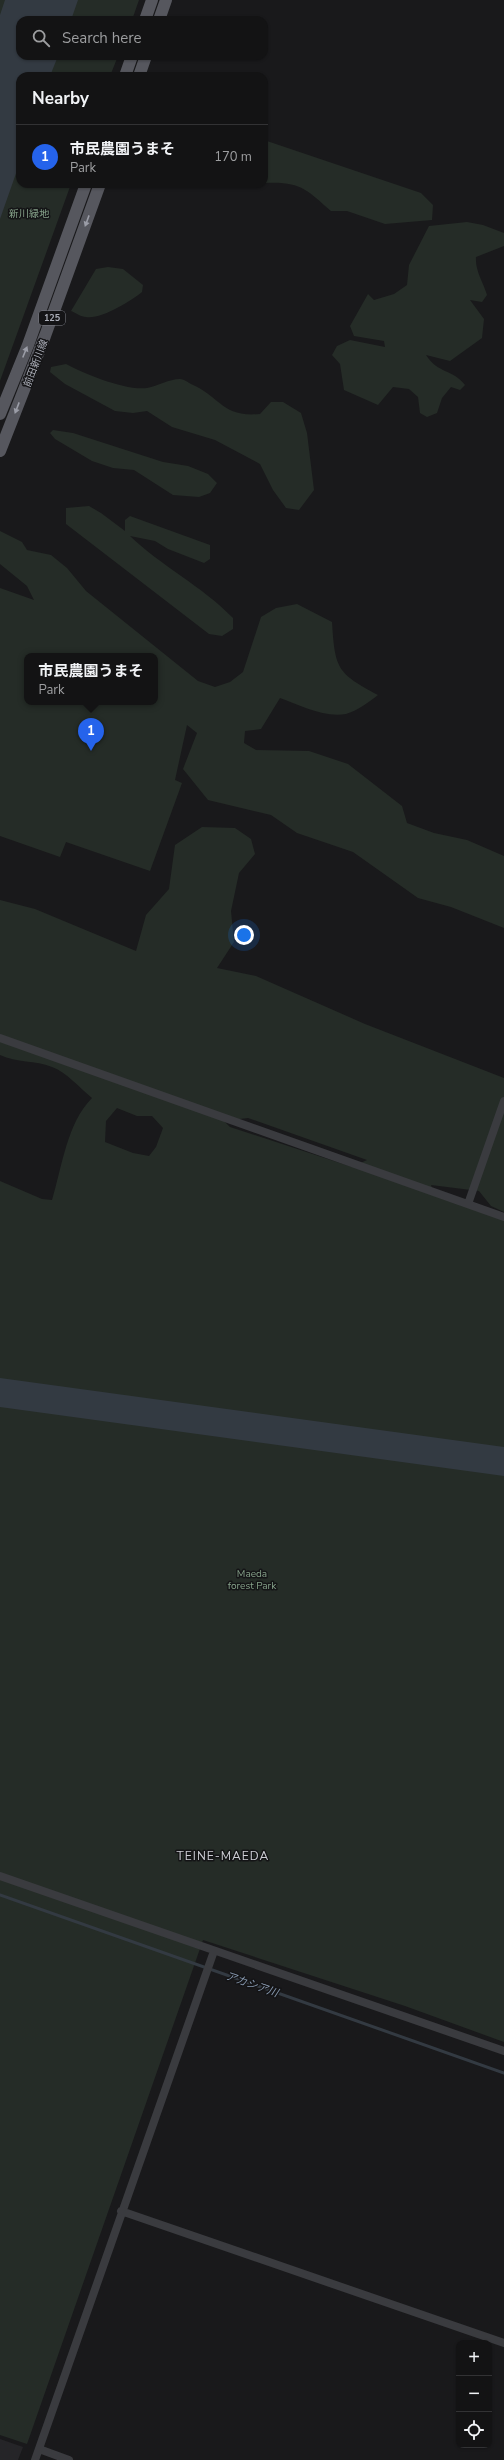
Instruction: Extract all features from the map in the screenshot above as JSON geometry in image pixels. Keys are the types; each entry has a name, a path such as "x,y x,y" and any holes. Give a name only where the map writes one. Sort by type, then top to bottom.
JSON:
{"main road":[{"path":"146,16 152,0"},
{"path":"160,16 166,0"},
{"path":"126,72 130,60"},
{"path":"140,72 145,60"},
{"name":"前田新川線","path":"0,414 28,345 85,188"},
{"name":"前田新川線","path":"0,452 45,336 99,188"}],"street":[{"path":"0,1038 504,1217"},
{"path":"468,1204 504,1101"},
{"path":"0,1876 213,1954 504,2051"},
{"path":"35,2460 121,2211 213,1954"},
{"path":"121,2211 504,2343"},
{"path":"39,2449 69,2460"}],"shaded area":[{"path":"5,0 78,0 72,16 16,16 16,60 56,60 52,72 16,72 16,173 0,219 0,15"},
{"path":"0,1378 504,1447 504,1476 0,1407"},
{"path":"0,2439 23,2447 18,2460 0,2460"}],"green space":[{"name":"新川緑地","path":"0,0 139,0 133,16 16,16 16,60 116,60 112,72 16,72 16,188 70,188 0,381"},
{"path":"268,141 421,193 433,205 432,220 385,224 347,211 331,211 302,188 286,183 268,183"},
{"path":"467,222 483,225 504,233 504,246 476,257 478,271 487,295 482,302 470,300 484,319 482,338 450,361 426,355 440,369 456,376 465,385 460,390 451,387 442,398 437,413 427,417 420,413 418,397 409,389 393,387 378,405 344,390 340,364 332,355 337,346 350,340 385,347 384,341 354,336 350,326 368,294 374,300 394,294 407,285 409,265 429,226"},
{"path":"108,267 123,269 143,285 142,292 123,305 99,316 84,317 71,311 96,269"},
{"path":"66,364 94,377 128,387 147,388 180,379 201,389 222,405 237,413 260,414 271,402 283,402 301,413 307,433 314,490 299,510 286,508 273,490 260,464 215,440 172,427 147,411 133,413 115,411 65,384 50,372 51,367"},
{"path":"53,430 73,433 163,462 188,466 208,474 217,483 210,493 199,497 173,495 134,470 113,468 92,461 55,439 50,433"},
{"path":"89,506 125,531 125,520 130,516 210,545 210,559 204,563 168,549 155,541 130,536 142,547 221,607 233,618 233,629 222,636 209,634 66,524 66,508"},
{"path":"0,531 22,542 27,550 51,555 67,568 86,591 198,681 215,687 230,682 243,672 261,617 276,608 297,604 332,622 335,650 337,660 341,668 346,675 354,681 378,695 354,711 338,715 321,713 280,698 261,729 245,731 244,743 256,750 309,751 348,764 402,806 407,823 434,833 467,840 504,856 504,928 451,907 418,898 353,852 297,833 271,815 208,800 183,769 197,733 187,725 175,780 182,783 150,871 66,842 60,857 0,836 0,588 34,600 27,586 0,564"},
{"name":"Maeda forest Park","path":"202,827 235,828 251,839 255,854 239,873 231,911 234,942 217,968 256,976 365,1024 504,1078 504,1212 491,1206 479,1191 431,1185 434,1193 504,1214 504,2042 405,2006 203,1940 27,2444 0,2435 0,1181 42,1199 52,1200 62,1160 71,1133 84,1108 92,1098 68,1076 57,1069 39,1063 6,1058 0,1055 0,900 35,909 136,951 146,915 169,889 175,845","holes":["117,1108 137,1116 152,1116 163,1128 156,1147 149,1156 133,1153 105,1142 106,1121","248,1118 367,1160 352,1167 230,1127 224,1121"]}],"waterway":[{"name":"アカシア川","path":"0,1895 504,2073"}],"place":[{"name":"市民農園うまそ","path":"91,751"}],"district":[{"name":"TEINE-MAEDA","path":"223,1856"}]}
